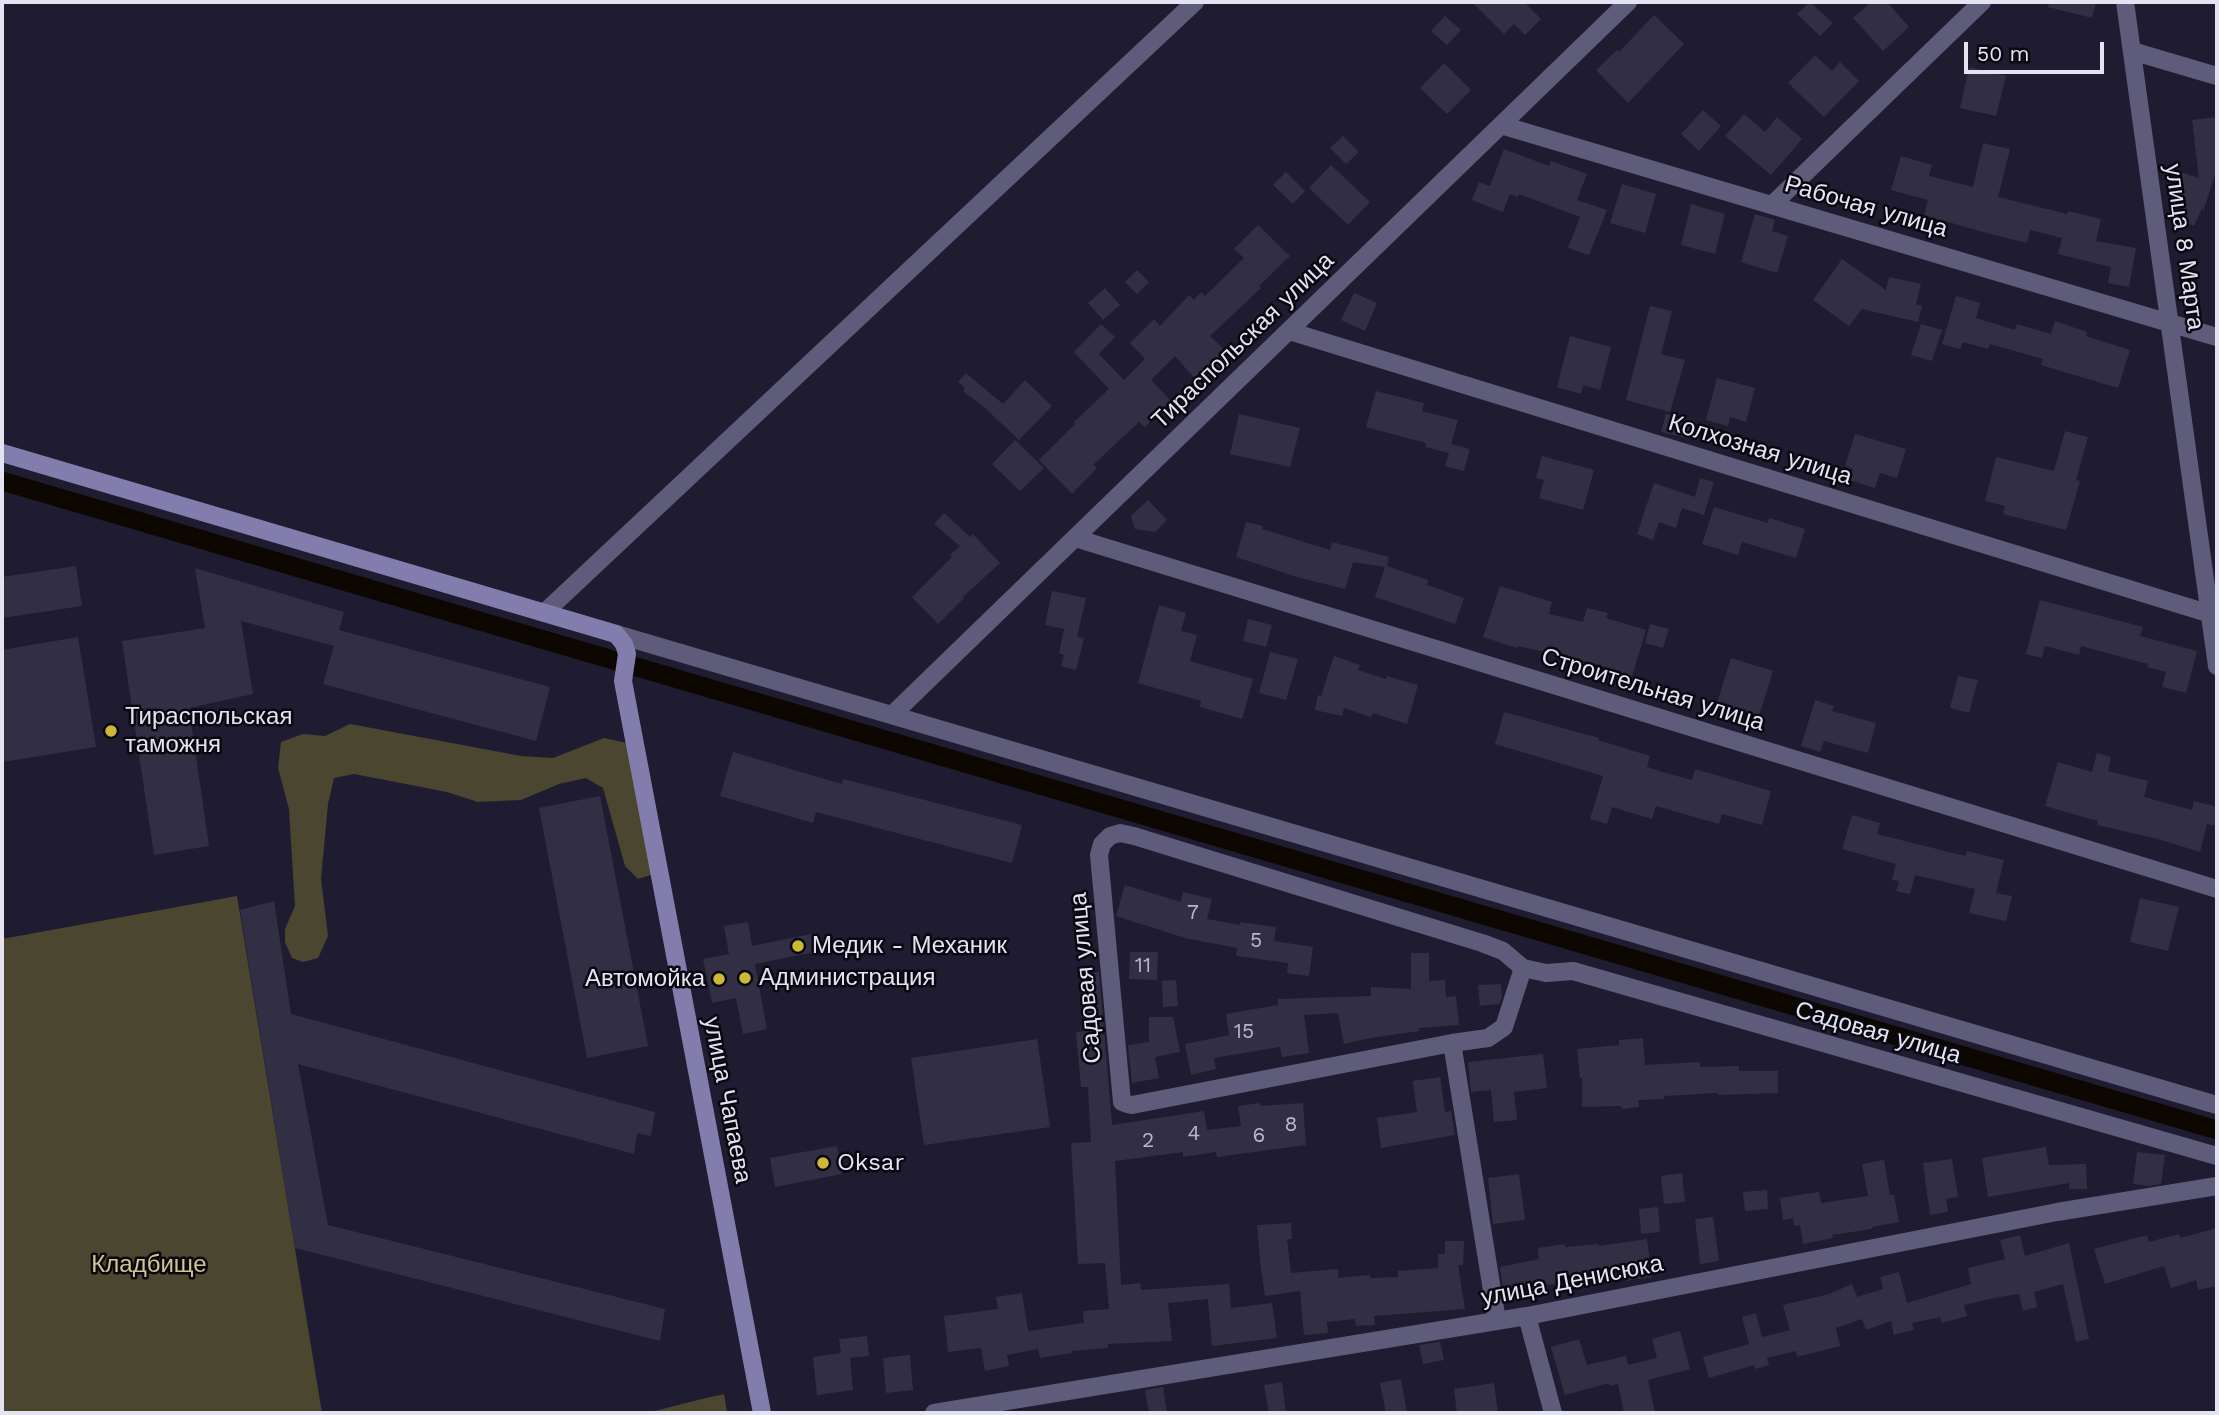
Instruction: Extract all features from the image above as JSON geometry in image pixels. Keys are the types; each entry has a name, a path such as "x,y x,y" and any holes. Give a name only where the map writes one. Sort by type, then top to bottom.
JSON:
{"street":[{"path":"544,613 1195,2"},
{"name":"Тираспольская улица","path":"892,715 1628,2"},
{"path":"1772,205 1982,2"},
{"name":"улица 8 Марта","path":"2125,2 2213,615 2217,666"},
{"path":"2132,51 2217,76"},
{"name":"Рабочая улица","path":"1501,125 2217,337"},
{"name":"Колхозная улица","path":"1289,331 2213,615"},
{"path":"2,453 2217,1105"},
{"name":"Строительная улица","path":"1075,538 2217,889"},
{"name":"улица Чапаева","path":"616,634 624,644 627,654 623,681 762,1413"},
{"name":"Садовая улица","path":"1523,968 1504,1027 1488,1038 1132,1105 1122,1102 1099,855 1102,844 1110,836 1134,836 1482,943 1503,951 1523,968 1546,973 1573,971 2217,1156"},
{"path":"1452,1043 1497,1321"},
{"name":"улица Денисюка","path":"934,1413 1527,1316 2057,1212 2217,1186"},
{"path":"1527,1316 1553,1413"}],"green space":[{"path":"350,724 521,756 553,758 604,738 627,743 654,874 638,879 625,866 603,788 586,778 559,784 521,800 478,802 447,792 354,774 334,778 328,804 321,879 328,936 318,958 303,962 292,958 285,942 285,929 295,906 289,809 278,768 281,742 303,734 325,736"},
{"name":"Кладбище","path":"237,896 322,1413 2,1413 2,939"},
{"path":"724,1394 727,1413 647,1413 702,1399"}],"building":[{"path":"1472,2 1524,2 1541,19 1525,35 1514,24 1504,34"},
{"path":"1810,2 1833,23 1820,36 1797,14"},
{"path":"1871,2 1887,2 1909,27 1883,51 1853,18"},
{"path":"2049,2 2096,2 2092,18 2048,7"},
{"path":"1654,15 1684,44 1628,103 1596,70 1617,50 1619,52"},
{"path":"1445,16 1461,30 1447,45 1431,31"},
{"path":"1815,55 1832,71 1840,62 1859,81 1824,117 1788,83"},
{"path":"1444,63 1471,90 1447,114 1420,88"},
{"path":"1969,67 2006,76 1996,116 1960,108"},
{"path":"1703,110 1721,126 1699,151 1681,134"},
{"path":"1744,114 1765,132 1777,117 1802,139 1771,175 1725,136"},
{"path":"2217,117 2217,168 2203,212 2203,206 2194,226 2171,215 2180,195 2170,192 2177,171 2199,178 2192,120"},
{"path":"1343,136 1359,152 1346,164 1330,148"},
{"path":"1983,143 2010,149 1998,197 2067,214 2068,211 2101,219 2096,241 2136,248 2129,287 2108,283 2111,267 2058,254 2062,238 2030,230 2027,243 1990,234 1924,215 1928,200 1891,190 1901,156 1932,165 1929,176 1973,187"},
{"path":"1504,149 1549,166 1551,161 1587,174 1577,200 1607,210 1589,255 1568,248 1580,217 1519,194 1518,197 1510,194 1503,212 1472,200 1479,182 1490,186"},
{"path":"1331,165 1370,202 1348,225 1309,188"},
{"path":"1286,172 1305,191 1293,204 1273,185"},
{"path":"1622,184 1656,194 1645,233 1610,223"},
{"path":"1691,204 1725,214 1715,254 1681,245"},
{"path":"1755,214 1775,220 1772,231 1788,236 1777,273 1741,262"},
{"path":"1258,225 1290,256 1259,286 1261,288 1210,336 1231,356 1202,387 1175,356 1151,380 1171,401 1145,427 1139,422 1093,465 1097,468 1072,494 1039,460 1109,389 1074,352 1101,324 1115,337 1099,354 1124,380 1145,359 1130,343 1154,319 1160,326 1189,295 1194,300 1201,292 1205,296 1244,258 1234,249"},
{"path":"1842,259 1886,290 1889,277 1921,284 1916,304 1922,306 1918,322 1862,309 1849,326 1813,300"},
{"path":"1137,270 1149,282 1137,294 1125,282"},
{"path":"1105,288 1120,305 1103,320 1088,303"},
{"path":"1354,293 1377,303 1365,331 1341,320"},
{"path":"1956,296 1980,303 1976,318 2015,330 2017,324 2051,334 2055,321 2087,332 2086,336 2130,350 2118,388 2041,365 2043,359 1990,344 1988,349 1963,342 1960,349 1942,344"},
{"path":"1650,306 1672,311 1661,354 1685,360 1670,412 1626,400"},
{"path":"1921,324 1942,330 1932,361 1911,355"},
{"path":"1570,336 1611,347 1600,390 1583,385 1581,394 1557,387"},
{"path":"966,373 1003,404 1025,380 1052,406 1019,440 963,391 965,388 958,382"},
{"path":"1717,378 1755,388 1746,422 1730,417 1728,426 1706,420"},
{"path":"1376,391 1424,403 1422,411 1458,420 1451,444 1470,449 1464,471 1445,466 1449,453 1425,447 1426,443 1366,427"},
{"path":"1239,414 1300,428 1290,467 1230,454"},
{"path":"1666,414 1692,420 1687,438 1661,432"},
{"path":"2065,431 2088,437 2076,480 2080,481 2066,530 2003,514 2005,506 1985,501 1996,457 2054,471"},
{"path":"1855,434 1906,449 1897,478 1880,473 1875,488 1850,480 1853,469 1845,466"},
{"path":"1015,440 1044,468 1020,491 992,464"},
{"path":"1542,456 1594,470 1583,510 1539,498 1544,480 1536,478"},
{"path":"1700,478 1714,482 1704,515 1682,508 1676,528 1659,522 1653,540 1637,534 1654,483 1695,497"},
{"path":"1148,500 1167,520 1155,532 1135,529 1131,516"},
{"path":"1714,507 1768,523 1769,518 1805,529 1796,558 1742,542 1738,555 1702,544"},
{"path":"944,513 970,537 973,534 1000,563 938,624 912,597 960,546 934,524"},
{"path":"1246,522 1330,550 1332,542 1389,557 1387,566 1428,580 1427,585 1464,598 1455,624 1375,597 1385,567 1353,562 1345,589 1236,557"},
{"path":"76,566 82,606 2,618 2,577"},
{"path":"195,568 344,612 339,630 550,687 536,741 323,684 334,646 241,621 253,694 189,708 209,846 154,855 122,641 205,628"},
{"path":"1500,586 1552,602 1549,614 1583,622 1587,608 1608,613 1606,618 1646,630 1632,676 1601,665 1518,646 1517,648 1483,637"},
{"path":"1052,591 1086,598 1077,637 1084,638 1076,670 1061,666 1064,655 1059,653 1064,629 1045,625"},
{"path":"2040,600 2143,627 2140,636 2197,651 2186,693 2162,687 2166,672 2147,667 2148,664 2081,646 2079,655 2045,646 2042,658 2026,654"},
{"path":"1159,605 1186,613 1181,631 1197,635 1190,661 1253,679 1242,719 1200,707 1201,701 1138,683"},
{"path":"1248,619 1272,625 1266,647 1243,641"},
{"path":"1650,624 1669,629 1663,648 1645,643"},
{"path":"78,637 96,747 2,762 2,650"},
{"path":"1270,652 1298,659 1286,700 1259,693"},
{"path":"1334,656 1360,665 1358,670 1418,685 1407,724 1373,713 1371,717 1344,708 1342,716 1315,710 1318,695 1321,696"},
{"path":"1731,658 1773,671 1759,716 1717,703"},
{"path":"1958,676 1978,680 1969,713 1950,708"},
{"path":"1815,700 1834,706 1832,711 1876,723 1868,753 1824,741 1820,752 1801,746"},
{"path":"1504,712 1599,738 1598,740 1650,756 1647,767 1666,773 1692,780 1695,769 1771,791 1762,825 1722,814 1719,824 1656,806 1652,819 1612,807 1607,824 1590,819 1603,776 1495,744"},
{"path":"733,752 842,784 843,779 1022,825 1012,863 816,812 813,823 720,796"},
{"path":"2097,753 2111,757 2108,771 2148,781 2144,797 2192,810 2194,801 2217,807 2217,826 2207,824 2200,852 2097,825 2098,821 2045,806 2058,762 2092,772"},
{"path":"600,796 648,1046 587,1058 539,808"},
{"path":"1852,815 1880,823 1877,834 1965,856 1967,851 2004,860 1996,893 2012,896 2006,921 1969,913 1975,889 1915,875 1910,894 1896,891 1899,881 1892,880 1896,864 1842,849"},
{"path":"1125,885 1181,902 1183,892 1212,899 1207,919 1240,925 1240,922 1276,927 1274,941 1313,947 1309,976 1287,973 1288,963 1236,956 1237,948 1185,938 1116,916"},
{"path":"2140,898 2179,907 2168,951 2130,942"},
{"path":"274,901 291,1014 655,1112 651,1136 637,1133 634,1154 298,1064 328,1225 665,1309 660,1341 295,1248 240,910"},
{"path":"748,922 752,946 816,933 820,951 755,964 767,1029 743,1034 736,998 712,1003 703,959 729,954 724,926"},
{"path":"1130,952 1158,952 1157,980 1129,979"},
{"path":"1411,953 1429,953 1429,981 1445,980 1446,997 1456,996 1459,1025 1419,1028 1419,1031 1344,1044 1338,1013 1304,1015 1309,1053 1282,1057 1280,1047 1214,1058 1216,1069 1191,1075 1185,1044 1229,1035 1226,1014 1278,1005 1278,999 1371,996 1371,987 1411,989"},
{"path":"1099,972 1112,1125 1204,1111 1207,1130 1241,1126 1238,1106 1303,1103 1306,1145 1217,1157 1216,1152 1183,1157 1183,1152 1115,1161 1121,1285 1140,1283 1141,1290 1229,1284 1231,1308 1272,1303 1277,1338 1212,1346 1208,1299 1168,1303 1172,1341 1108,1344 1108,1348 1071,1351 1072,1353 1040,1358 1038,1349 1007,1355 1009,1366 985,1371 981,1348 948,1352 944,1316 998,1309 996,1297 1022,1293 1028,1331 1084,1323 1083,1311 1109,1309 1105,1263 1078,1264 1071,1143 1091,1142 1088,1087 1081,1087 1076,1032 1086,1031 1080,974"},
{"path":"1176,980 1178,1006 1163,1007 1162,981"},
{"path":"1501,984 1502,997 1499,1004 1480,1006 1478,985"},
{"path":"1149,1017 1173,1017 1180,1052 1155,1057 1159,1078 1132,1083 1128,1045 1149,1042"},
{"path":"1643,1038 1645,1065 1700,1062 1700,1067 1739,1066 1739,1071 1778,1071 1778,1093 1664,1096 1664,1099 1638,1100 1639,1107 1582,1107 1582,1078 1577,1049 1619,1045 1619,1040"},
{"path":"1037,1039 1050,1127 924,1145 911,1058"},
{"path":"1543,1054 1547,1088 1514,1092 1517,1120 1494,1122 1491,1090 1471,1092 1468,1062"},
{"path":"1440,1077 1445,1112 1451,1111 1455,1135 1381,1148 1377,1118 1417,1112 1413,1081"},
{"path":"837,1146 842,1174 775,1187 770,1158"},
{"path":"2046,1147 2049,1165 2086,1164 2087,1189 2069,1189 2069,1183 1988,1197 1982,1158"},
{"path":"2137,1152 2165,1155 2161,1184 2133,1184"},
{"path":"1952,1159 1958,1197 1946,1199 1948,1212 1930,1215 1923,1163"},
{"path":"1884,1160 1890,1195 1894,1195 1899,1222 1832,1235 1833,1238 1803,1244 1800,1225 1794,1226 1793,1218 1783,1220 1780,1198 1819,1192 1821,1203 1868,1196 1862,1164"},
{"path":"1682,1173 1685,1202 1664,1204 1661,1176"},
{"path":"1519,1174 1525,1220 1493,1224 1488,1178"},
{"path":"1767,1190 1768,1209 1745,1211 1743,1192"},
{"path":"1658,1207 1660,1232 1641,1234 1639,1209"},
{"path":"1713,1217 1719,1261 1700,1264 1695,1219"},
{"path":"1291,1223 1292,1239 1287,1239 1291,1273 1338,1269 1338,1278 1370,1275 1370,1278 1398,1277 1398,1271 1438,1268 1438,1254 1445,1254 1445,1241 1464,1241 1463,1265 1458,1265 1465,1309 1374,1316 1375,1325 1356,1326 1355,1319 1327,1322 1328,1333 1304,1335 1300,1291 1265,1296 1260,1261 1257,1225"},
{"path":"2217,1228 2217,1286 2198,1290 2196,1280 2171,1288 2164,1266 2105,1284 2094,1249 2147,1235 2149,1242 2179,1234 2180,1238"},
{"path":"2020,1235 2025,1256 2069,1243 2089,1339 2076,1342 2063,1284 2034,1292 2037,1307 2023,1311 2019,1294 1999,1297 1964,1305 1967,1316 1942,1323 1940,1317 1912,1323 1914,1330 1894,1335 1891,1321 1866,1330 1862,1319 1836,1328 1840,1346 1797,1357 1796,1351 1767,1358 1769,1365 1755,1369 1754,1365 1709,1378 1703,1357 1749,1344 1742,1317 1756,1313 1762,1337 1790,1330 1783,1305 1829,1294 1852,1284 1857,1297 1883,1289 1880,1277 1899,1272 1907,1303 1971,1284 1968,1268 2005,1259 2000,1240"},
{"path":"1647,1239 1652,1277 1625,1281 1623,1269 1562,1276 1562,1283 1523,1288 1525,1298 1505,1302 1500,1267 1539,1259 1538,1248 1565,1244 1565,1247 1599,1246"},
{"path":"1680,1331 1690,1369 1648,1380 1655,1413 1624,1413 1618,1384 1610,1386 1609,1383 1565,1395 1551,1347 1579,1339 1587,1365 1626,1356 1628,1365 1657,1358 1652,1339"},
{"path":"867,1336 869,1356 850,1358 853,1390 817,1395 813,1357 841,1353 839,1339"},
{"path":"1440,1342 1444,1360 1423,1364 1419,1345"},
{"path":"910,1355 913,1390 886,1393 883,1358"},
{"path":"1401,1379 1407,1413 1386,1413 1380,1383"},
{"path":"1282,1382 1286,1413 1269,1413 1264,1385"},
{"path":"1494,1383 1498,1413 1457,1413 1454,1389"},
{"path":"1163,1387 1167,1413 1149,1413 1145,1390"}],"waterway":[{"path":"2,481 2217,1130"}],"place":[{"name":"Тираспольская таможня","path":"111,731"},
{"name":"Медик - Механик","path":"798,946"},
{"name":"Администрация","path":"745,978"},
{"name":"Автомойка","path":"719,979"},
{"name":"Oksar","path":"823,1163"}]}
